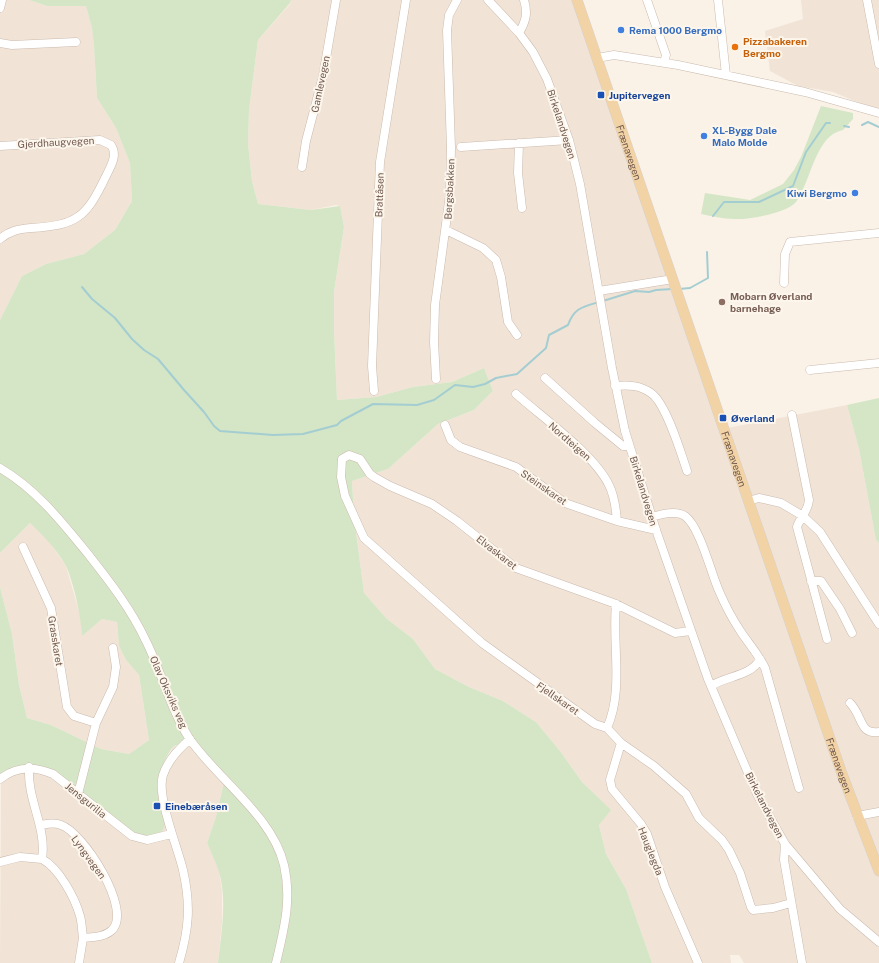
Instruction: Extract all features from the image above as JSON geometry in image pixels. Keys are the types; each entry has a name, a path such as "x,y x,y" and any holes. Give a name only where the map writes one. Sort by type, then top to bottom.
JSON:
{"main road":[{"name":"Frænavegen","path":"577,0 857,816 879,871"}],"street":[{"path":"0,8 2,0"},
{"name":"Gamlevegen","path":"302,167 306,141 323,76 336,0"},
{"name":"Brattåsen","path":"374,391 372,366 380,162 406,0"},
{"name":"Bergsbakken","path":"436,379 434,342 436,305 446,230 451,148 447,30 449,16 457,0"},
{"name":"Birkelandvegen","path":"488,0 519,33 542,68 569,140 580,184 616,386 629,446 690,631 711,686 757,794 785,844 840,909 879,942"},
{"path":"519,33 526,21 527,15 524,0"},
{"path":"647,0 666,55 664,63"},
{"path":"718,0 726,75"},
{"path":"867,0 879,64"},
{"path":"0,43 12,45 76,42"},
{"path":"597,58 614,55 726,75 805,92 879,113"},
{"name":"Gjerdhaugvegen","path":"0,146 100,140 111,145 114,154 112,164 95,198 78,218 60,225 18,230 8,233 0,239"},
{"path":"461,147 569,140"},
{"path":"519,143 518,173 522,208"},
{"path":"446,230 483,248 496,260 501,277 508,322 517,335"},
{"path":"784,283 785,254 790,242 879,233"},
{"path":"599,291 673,279"},
{"path":"810,370 879,363"},
{"path":"545,378 574,405 623,446 629,446"},
{"path":"616,386 628,385 640,387 652,393 661,405 687,471"},
{"name":"Nordteigen","path":"516,394 594,462 609,485 616,509 617,521"},
{"path":"792,415 809,494 808,505 803,516 799,519 797,527 827,639"},
{"name":"Steinskaret","path":"445,425 451,440 460,447 516,467 565,504 617,521 656,530"},
{"name":"Elvaskaret","path":"342,459 349,454 360,459 370,474 374,477 390,486 432,504 457,520 516,568 616,604 675,633 690,631"},
{"name":"Fjellskaret","path":"342,459 341,477 345,496 364,538 482,643 595,724 607,728 621,743 676,784 686,794 699,818 722,840 729,850 740,873 750,907 757,910 791,903"},
{"name":"Olav Oksviks veg","path":"0,468 24,483 51,509 120,595 134,615 179,720 190,739 265,826 281,858 287,887 288,907 276,963"},
{"path":"748,501 759,498 781,503 803,516 820,532 879,624"},
{"path":"652,517 670,513 678,513 691,522 696,530 723,599 740,630 765,668 799,788"},
{"name":"Grasskaret","path":"23,547 51,608 67,707 74,716 96,723"},
{"path":"811,580 821,581 840,610 852,633"},
{"path":"607,728 615,703 616,668 614,627 616,604"},
{"path":"78,794 96,723 113,687 116,667 113,648"},
{"path":"711,686 718,680 754,668 760,659"},
{"path":"850,704 859,714 865,730 870,733 879,732"},
{"path":"179,963 186,938 189,912 183,868 171,834 161,785 163,775 173,756 190,739"},
{"name":"Hauglegda","path":"621,743 610,780 612,789 641,824 647,834 665,887 698,963"},
{"path":"29,767 29,789 40,825 44,848 42,859"},
{"name":"Jensgurilia","path":"0,779 9,772 29,767 42,769 53,774 132,836 147,840 171,834"},
{"path":"857,816 879,812"},
{"name":"Lyngvegen","path":"40,825 50,823 62,825 73,833 103,873 114,895 118,911 118,920 114,929 105,935 83,938"},
{"path":"785,844 784,860 802,963"},
{"path":"0,862 20,857 42,859 48,862 65,884 80,916 83,938 79,963"}],"shaded area":[{"path":"0,0 29,0 47,6 86,6 92,28 97,98 116,128 130,163 132,201 115,230 84,254 46,264 22,276 0,320"},
{"path":"291,0 579,0 727,428 847,405 859,449 876,540 879,543 879,963 744,963 739,955 730,955 731,963 652,963 626,889 606,854 599,825 610,810 582,782 560,751 536,722 503,701 469,687 435,669 413,639 387,619 364,593 354,518 352,481 388,469 438,424 474,410 493,391 484,368 452,382 413,387 376,397 337,400 334,292 344,227 340,206 336,205 311,210 258,204 252,181 248,144 249,110 258,40 290,4"},
{"path":"801,0 879,0 879,114 871,108 833,92 798,86 770,71 765,31 803,19"},
{"path":"30,523 46,537 66,566 81,618 82,635 102,619 117,622 119,646 126,660 139,675 149,740 129,754 101,749 51,725 27,718 19,685 12,634 0,587 0,553"},
{"path":"190,741 224,782 216,817 207,843 219,870 222,891 222,923 218,963 0,963 1,776 43,771 162,809 156,783 163,764 173,747"}],"green space":[{"path":"29,0 291,0 258,40 249,110 248,144 252,181 258,204 311,210 340,206 344,227 334,292 337,400 376,397 413,387 452,382 484,368 493,391 474,410 438,424 388,469 352,481 354,518 364,593 387,619 413,639 435,669 469,687 503,701 536,722 560,751 582,782 611,810 599,825 606,854 626,889 652,963 218,963 223,916 223,892 218,869 207,843 216,817 224,782 190,741 173,747 160,771 157,781 158,794 165,821 164,828 160,833 151,835 137,835 43,771 0,777 0,587 12,634 19,685 27,718 51,725 101,749 129,754 149,740 139,675 126,660 119,646 117,622 102,619 82,636 77,600 66,566 50,543 30,523 0,553 0,320 22,276 46,264 84,254 115,230 132,201 130,163 116,128 97,98 92,28 86,6 47,6"},
{"path":"821,106 853,113 853,119 843,130 834,134 826,141 815,160 806,183 796,202 791,206 767,215 748,218 726,218 701,214 705,193 750,200 783,184 794,170 801,157"},
{"path":"879,398 879,543 876,540 859,449 847,405"}],"waterway":[{"path":"862,125 868,122 879,127"},
{"path":"713,216 724,202 759,202 793,186 806,152 826,123 830,123"},
{"path":"844,126 849,127"},
{"path":"679,289 690,288 708,278 707,252"},
{"path":"82,287 92,299 115,318 132,339 144,350 158,359 204,412 214,426 220,431 273,435 303,434 337,425 341,421 373,404 417,405 434,400 455,385 473,387 485,384 496,378 517,374 546,348 549,335 568,325 570,319 579,309 599,302"},
{"path":"603,301 635,291 649,292 672,289"}],"place":[{"name":"Rema 1000 Bergmo","path":"621,30"},
{"name":"Pizzabakeren Bergmo","path":"735,47"},
{"name":"Jupitervegen","path":"601,95"},
{"name":"XL-Bygg Dale Malo Molde","path":"704,136"},
{"name":"Kiwi Bergmo","path":"855,193"},
{"name":"Mobarn Øverland barnehage","path":"722,302"},
{"name":"Øverland","path":"723,418"},
{"name":"Einebæråsen","path":"157,806"}]}
